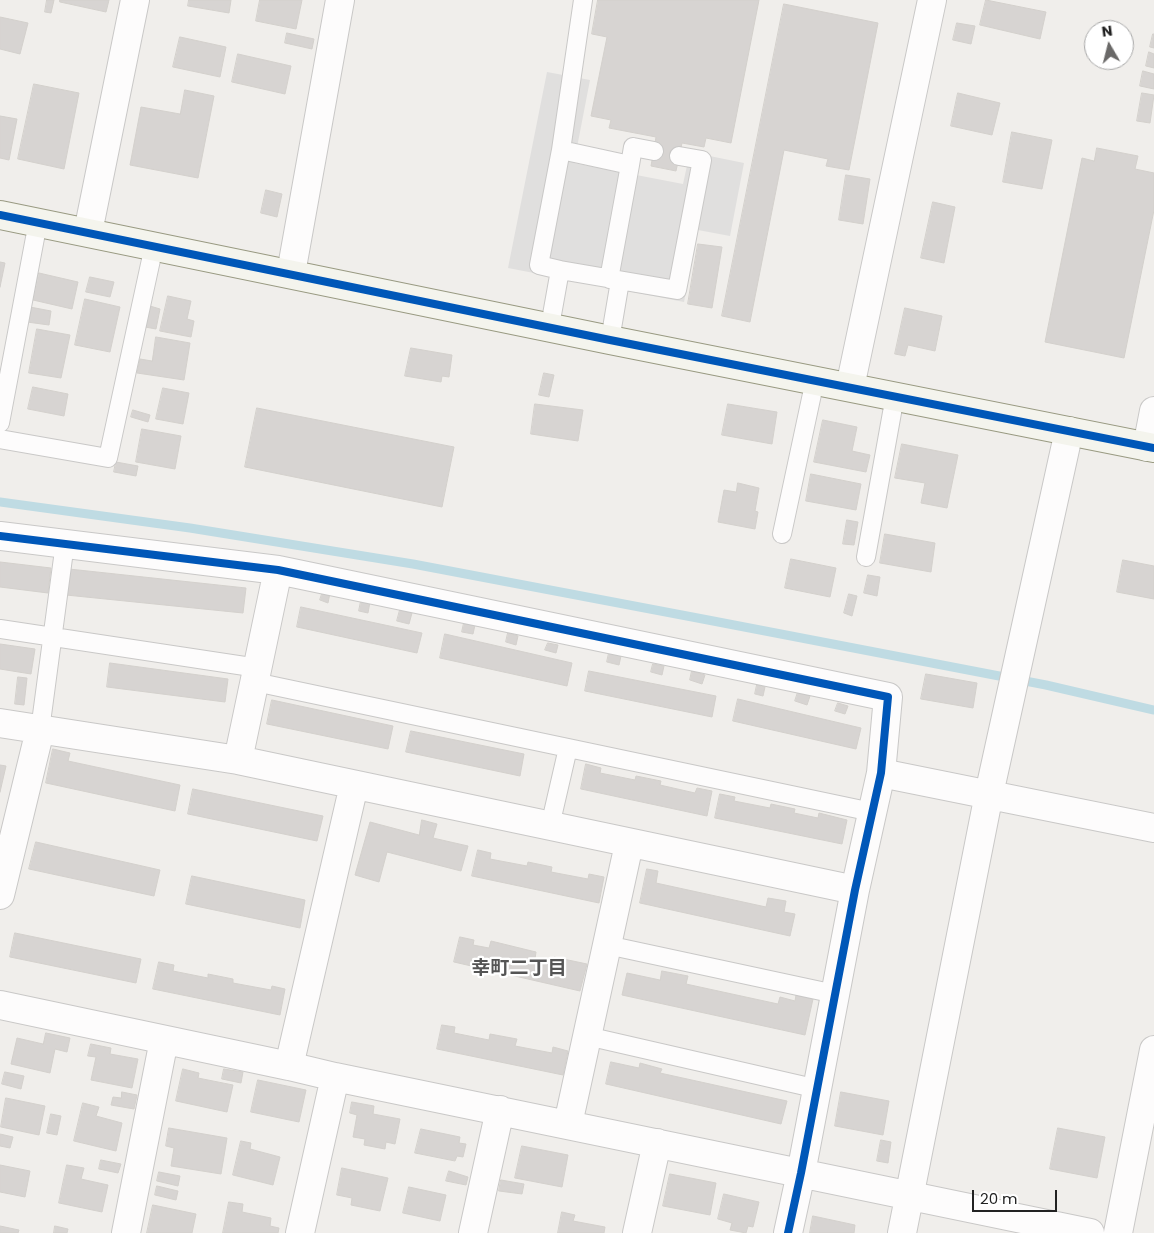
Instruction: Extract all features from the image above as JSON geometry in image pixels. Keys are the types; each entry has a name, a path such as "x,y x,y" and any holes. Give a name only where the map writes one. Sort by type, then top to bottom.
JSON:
{"street":[{"path":"88,232 136,0"},
{"path":"291,274 340,0"},
{"path":"850,387 932,0"},
{"path":"0,215 1150,448 1154,411"},
{"path":"902,1233 989,794 1069,431"},
{"path":"0,536 278,570 888,697 880,773 855,890 818,1089 788,1233"},
{"path":"238,760 278,570"},
{"path":"0,723 238,760 629,844 855,890"},
{"path":"0,894 7,835 40,730"},
{"path":"880,773 1154,828"},
{"path":"289,1066 354,785"},
{"path":"568,1124 629,844"},
{"path":"1,1009 164,1040 1090,1233"},
{"path":"126,1233 164,1040"},
{"path":"1118,1233 1154,1050"},
{"path":"300,1233 335,1077"},
{"path":"473,1233 500,1110"},
{"path":"636,1233 657,1143"}],"lane":[{"path":"584,0 561,150 539,266 677,290 702,160 679,156"},
{"path":"610,340 615,280 633,148 654,151"},
{"path":"561,150 630,165"},
{"path":"0,422 38,222"},
{"path":"0,439 108,458 154,246"},
{"path":"550,326 560,270"},
{"path":"782,534 815,380"},
{"path":"866,557 895,396"},
{"path":"40,730 65,544"},
{"path":"0,629 54,636 256,675 568,748 872,812"},
{"path":"550,826 568,748"},
{"path":"607,945 835,994"},
{"path":"587,1036 818,1089"}],"shaded area":[{"path":"547,72 590,80 574,163 683,184 690,152 744,163 730,236 698,230 684,302 508,268"}],"building":[{"path":"47,0 54,0 51,13 45,12"},
{"path":"60,0 109,0 106,12 60,2"},
{"path":"189,0 231,0 229,13 188,6"},
{"path":"260,0 302,0 296,29 256,21"},
{"path":"598,0 759,0 731,143 706,138 704,147 682,143 676,171 651,166 656,137 609,128 611,120 591,116 607,37 592,34"},
{"path":"986,0 1046,12 1040,39 980,25"},
{"path":"784,4 878,23 849,170 826,166 828,159 784,150 750,322 722,316"},
{"path":"0,17 28,23 20,54 0,49"},
{"path":"957,23 975,26 971,44 953,40"},
{"path":"287,33 314,39 312,49 285,43"},
{"path":"1154,34 1154,48 1150,47"},
{"path":"180,37 226,47 220,77 173,67"},
{"path":"1149,52 1154,54 1154,68 1146,66"},
{"path":"238,54 291,66 285,94 232,82"},
{"path":"1143,71 1154,74 1154,89 1140,86"},
{"path":"34,84 79,93 64,169 18,159"},
{"path":"185,90 214,96 198,178 130,165 141,107 180,114"},
{"path":"958,93 1000,103 992,135 951,126"},
{"path":"1142,93 1154,95 1150,123 1137,121"},
{"path":"0,116 17,119 9,160 0,158"},
{"path":"1012,132 1052,140 1042,189 1003,182"},
{"path":"1097,148 1138,156 1135,169 1154,173 1154,210 1124,358 1045,342 1082,158 1094,161"},
{"path":"846,175 870,179 863,224 839,220"},
{"path":"266,190 282,194 277,217 261,213"},
{"path":"933,202 955,207 944,263 921,258"},
{"path":"698,244 722,247 712,308 688,304"},
{"path":"0,262 5,263 0,287"},
{"path":"39,273 78,282 72,309 33,300"},
{"path":"90,277 114,282 110,297 86,292"},
{"path":"168,296 191,301 187,319 194,321 191,337 160,331"},
{"path":"85,299 120,307 110,352 75,345"},
{"path":"150,306 160,309 156,329 145,327"},
{"path":"30,307 51,311 49,325 27,322"},
{"path":"905,308 942,316 935,351 908,345 905,356 895,354"},
{"path":"37,329 70,335 61,378 29,373"},
{"path":"156,337 190,343 184,380 137,373 140,359 152,361"},
{"path":"411,348 452,355 449,377 442,376 441,382 405,376"},
{"path":"544,373 554,375 549,397 539,395"},
{"path":"33,387 68,394 64,416 28,409"},
{"path":"163,388 189,393 183,424 156,419"},
{"path":"535,404 583,410 578,441 531,434"},
{"path":"728,404 777,412 772,444 722,435"},
{"path":"257,408 454,447 442,507 245,467"},
{"path":"133,410 150,415 148,422 131,417"},
{"path":"823,420 857,427 852,451 870,455 866,472 814,462"},
{"path":"142,429 181,436 175,469 136,462"},
{"path":"902,444 958,455 947,508 921,503 925,483 895,478"},
{"path":"116,462 138,466 136,476 114,472"},
{"path":"811,474 861,484 856,510 806,501"},
{"path":"738,483 759,488 755,511 758,512 755,529 718,522 724,490 736,492"},
{"path":"847,520 858,522 854,545 843,544"},
{"path":"885,534 935,543 931,572 880,563"},
{"path":"791,559 836,568 830,597 785,588"},
{"path":"1123,560 1154,566 1154,599 1117,592"},
{"path":"0,562 51,568 48,593 0,587"},
{"path":"69,569 246,588 243,613 66,595"},
{"path":"868,575 880,577 877,596 864,593"},
{"path":"323,591 330,593 328,603 320,600"},
{"path":"849,594 857,596 852,616 844,613"},
{"path":"361,601 370,602 368,613 359,611"},
{"path":"301,607 422,633 417,653 297,627"},
{"path":"400,610 412,613 409,624 397,621"},
{"path":"464,623 475,625 473,634 462,632"},
{"path":"508,633 518,636 516,645 506,642"},
{"path":"445,634 572,663 567,686 440,658"},
{"path":"548,643 558,645 556,653 545,650"},
{"path":"0,644 35,649 31,674 0,669"},
{"path":"609,653 621,656 619,665 607,662"},
{"path":"110,663 228,679 225,702 107,687"},
{"path":"653,664 664,666 662,675 651,672"},
{"path":"589,671 716,696 712,717 585,691"},
{"path":"692,671 705,675 702,684 690,680"},
{"path":"926,674 977,683 973,708 921,699"},
{"path":"18,677 27,678 24,705 15,704"},
{"path":"757,685 765,687 763,696 755,694"},
{"path":"798,692 810,696 807,705 795,701"},
{"path":"738,699 861,728 856,749 733,721"},
{"path":"272,700 393,726 388,749 267,724"},
{"path":"838,703 848,706 845,714 835,711"},
{"path":"411,731 524,754 520,776 406,752"},
{"path":"53,749 70,753 68,761 180,785 175,811 46,783"},
{"path":"586,764 601,768 600,773 635,780 636,776 661,781 660,785 695,793 697,788 712,791 707,816 581,789"},
{"path":"0,765 6,766 0,792"},
{"path":"193,789 323,816 317,841 188,814"},
{"path":"720,794 735,797 734,801 770,808 771,804 795,809 794,813 818,818 819,813 847,820 842,844 715,818"},
{"path":"422,820 437,824 433,838 468,846 461,871 387,852 379,882 355,875 370,822 419,835"},
{"path":"36,842 160,870 154,896 29,869"},
{"path":"478,850 491,853 490,859 527,866 528,862 552,867 551,872 588,879 589,874 604,877 599,903 472,876"},
{"path":"647,869 658,871 656,883 766,907 768,898 786,901 784,912 795,914 790,936 640,903"},
{"path":"192,876 305,900 300,928 186,904"},
{"path":"15,933 141,959 136,983 10,957"},
{"path":"460,937 474,940 473,945 489,948 491,941 536,952 535,959 553,963 554,957 587,964 580,991 454,962"},
{"path":"159,962 174,965 173,971 208,978 208,974 233,979 233,983 271,990 272,986 285,989 280,1015 153,989"},
{"path":"662,971 688,976 686,984 778,1004 780,997 795,1001 796,995 813,999 805,1035 622,995 627,973 660,980"},
{"path":"442,1025 455,1027 454,1033 489,1040 490,1034 517,1039 515,1046 552,1053 553,1047 568,1051 563,1075 437,1049"},
{"path":"46,1033 70,1038 67,1052 55,1049 50,1073 11,1064 17,1038 43,1044"},
{"path":"91,1044 111,1048 110,1054 138,1059 132,1088 91,1080 96,1057 88,1056"},
{"path":"611,1062 639,1068 640,1063 662,1069 660,1073 787,1101 781,1124 606,1084"},
{"path":"183,1069 199,1073 198,1078 233,1085 227,1112 176,1101"},
{"path":"224,1069 243,1072 241,1083 222,1079"},
{"path":"5,1072 24,1076 21,1089 2,1084"},
{"path":"258,1080 306,1090 299,1122 251,1112"},
{"path":"122,1092 137,1095 134,1109 111,1105 113,1097 121,1098"},
{"path":"841,1092 889,1101 883,1135 835,1126"},
{"path":"6,1098 45,1106 39,1135 1,1127"},
{"path":"352,1102 374,1106 373,1114 400,1119 395,1144 386,1142 385,1149 364,1145 365,1139 353,1137 357,1115 350,1113"},
{"path":"83,1103 99,1107 96,1116 122,1123 116,1151 74,1141"},
{"path":"51,1114 61,1116 57,1135 47,1133"},
{"path":"169,1128 227,1138 221,1174 171,1166 174,1148 166,1146"},
{"path":"1058,1128 1105,1137 1097,1178 1050,1169"},
{"path":"421,1129 460,1137 459,1143 466,1144 463,1157 457,1156 455,1161 415,1153"},
{"path":"0,1134 13,1137 10,1148 0,1146"},
{"path":"881,1140 891,1142 888,1163 877,1161"},
{"path":"241,1141 251,1143 250,1149 280,1157 273,1185 233,1175"},
{"path":"522,1146 568,1155 562,1187 515,1178"},
{"path":"101,1160 121,1164 118,1173 99,1169"},
{"path":"0,1165 30,1171 25,1197 0,1192"},
{"path":"67,1165 84,1168 81,1179 108,1185 102,1212 59,1203"},
{"path":"342,1168 388,1178 380,1211 351,1205 352,1198 337,1195"},
{"path":"449,1171 468,1177 466,1185 446,1181"},
{"path":"159,1172 180,1176 178,1186 157,1181"},
{"path":"670,1174 716,1183 710,1215 663,1206"},
{"path":"501,1180 524,1184 522,1194 499,1191"},
{"path":"157,1186 178,1191 176,1200 155,1195"},
{"path":"409,1187 446,1195 440,1221 403,1213"},
{"path":"724,1194 759,1202 753,1227 748,1226 746,1233 730,1230 732,1223 718,1219"},
{"path":"229,1202 243,1204 242,1212 271,1218 270,1226 279,1228 278,1233 223,1233"},
{"path":"153,1205 196,1214 192,1233 147,1233"},
{"path":"562,1212 575,1215 573,1221 605,1227 604,1233 558,1233"},
{"path":"813,1216 855,1225 854,1233 810,1233"},
{"path":"0,1226 19,1230 18,1233 0,1233"},
{"path":"55,1226 68,1229 67,1233 54,1233"}],"waterway":[{"path":"0,502 190,528 413,564 1046,685 1154,710"}],"cycle path":[{"path":"0,215 610,340 1154,448"},
{"path":"0,536 278,570 888,697 881,773 855,890 788,1233"}],"district":[{"name":"幸町二丁目","path":"519,969"}]}
